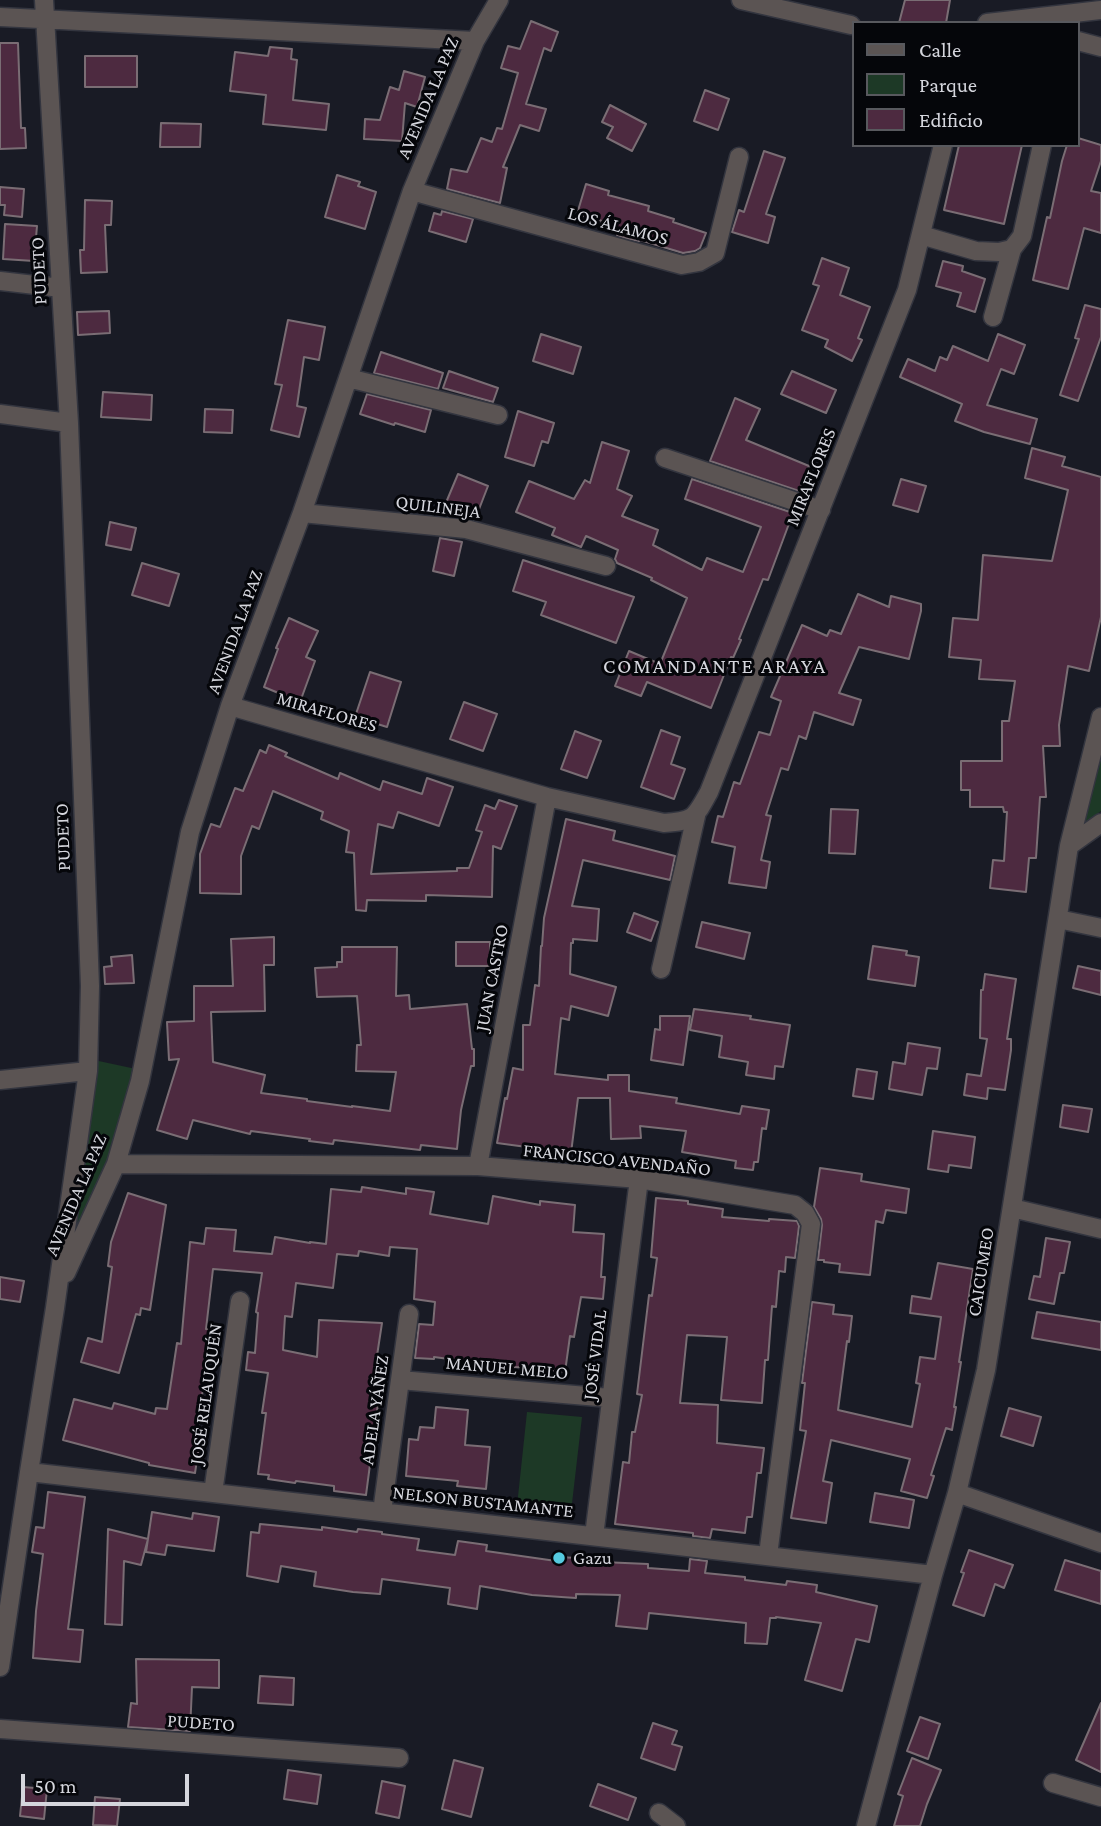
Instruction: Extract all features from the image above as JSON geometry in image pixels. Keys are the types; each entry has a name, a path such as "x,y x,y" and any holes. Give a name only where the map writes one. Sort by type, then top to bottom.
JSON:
{"street":[{"name":"PUDETO","path":"0,1667 58,1293 88,1070 90,986 69,423 44,0"},
{"name":"AVENIDA LA PAZ","path":"58,1293 116,1164 140,1081 190,832 230,706 302,513 412,191 475,41 499,0"},
{"path":"741,0 851,25"},
{"path":"1021,21 1072,18 1101,10"},
{"path":"0,17 475,41"},
{"path":"1080,42 1101,47"},
{"name":"MIRAFLORES","path":"662,969 696,816 709,792 907,290 943,147"},
{"path":"993,317 1012,249 1022,236 1042,147"},
{"name":"LOS ÁLAMOS","path":"412,191 682,265 699,262 715,253 739,157"},
{"path":"922,235 976,251 999,252 1012,249"},
{"path":"0,281 61,288"},
{"path":"348,379 498,415"},
{"path":"0,414 69,423"},
{"path":"665,458 821,510"},
{"name":"QUILINEJA","path":"302,513 466,529 606,566"},
{"name":"MIRAFLORES","path":"230,706 547,797 664,823 681,822 696,816"},
{"name":"CAICUMEO","path":"866,1826 957,1493 986,1370 1069,846 1101,717"},
{"name":"JUAN CASTRO","path":"478,1166 547,797"},
{"path":"1069,846 1101,823"},
{"path":"1058,919 1101,928"},
{"path":"0,1080 88,1070"},
{"name":"FRANCISCO AVENDAÑO","path":"116,1164 478,1166 639,1179 795,1205 806,1213 811,1224 768,1555"},
{"name":"JOSÉ VIDAL","path":"594,1536 639,1179"},
{"path":"1012,1209 1101,1229"},
{"name":"JOSÉ RELAUQUÉN","path":"213,1493 240,1301"},
{"name":"ADELA YÁÑEZ","path":"382,1512 409,1314"},
{"name":"MANUEL MELO","path":"400,1380 610,1398"},
{"name":"NELSON BUSTAMANTE","path":"29,1472 933,1575"},
{"path":"957,1493 1101,1544"},
{"name":"PUDETO","path":"0,1729 399,1758"},
{"path":"1053,1783 1101,1797"},
{"path":"659,1813 676,1826"}],"green space":[{"path":"1101,751 1101,811 1082,825"},
{"path":"94,1060 136,1069 111,1164 68,1256"},
{"path":"527,1412 582,1417 571,1512 517,1506"}],"building":[{"path":"905,0 950,0 946,21 900,21"},
{"path":"531,21 558,32 551,51 544,48 526,104 546,109 539,131 520,125 503,167 507,168 500,203 447,189 451,169 467,172 481,138 492,142 497,128 502,129 518,73 501,68 508,46 520,49"},
{"path":"0,43 18,43 21,128 25,128 26,148 0,149"},
{"path":"270,47 292,49 291,59 297,60 293,100 329,104 326,130 263,124 266,95 230,91 235,52 268,56"},
{"path":"85,56 137,56 137,87 85,87"},
{"path":"404,71 425,77 417,107 405,103 402,141 364,139 365,119 380,120 390,87 399,90"},
{"path":"705,90 729,99 718,130 694,121"},
{"path":"610,105 646,124 632,151 607,138 613,127 602,122"},
{"path":"161,123 201,124 200,147 160,147"},
{"path":"1080,139 1101,145 1101,161 1091,191 1101,193 1101,233 1084,228 1068,289 1033,280 1066,147 1080,147"},
{"path":"959,147 1022,147 1004,224 944,210"},
{"path":"764,151 785,158 766,214 775,217 768,243 732,232 739,210 744,212"},
{"path":"337,175 360,182 358,186 376,192 365,229 325,217"},
{"path":"586,184 609,191 608,195 649,206 648,211 706,233 700,248 683,253 600,228 602,221 577,214"},
{"path":"0,187 24,189 22,217 4,215 5,205 0,205"},
{"path":"85,200 112,201 111,225 105,225 107,272 81,273 80,250 84,250"},
{"path":"442,211 473,219 466,242 429,231 434,213 441,215"},
{"path":"5,224 37,226 34,261 3,259"},
{"path":"822,258 849,268 840,295 870,307 858,338 862,340 852,361 825,347 828,340 802,330 819,286 813,284"},
{"path":"943,261 963,266 962,271 985,279 975,312 957,306 961,293 936,286"},
{"path":"1085,305 1101,309 1101,337 1078,401 1060,395 1079,339 1075,338"},
{"path":"109,311 110,333 78,335 77,312"},
{"path":"288,320 325,327 319,360 304,357 297,406 306,408 299,437 271,430 282,385 275,384"},
{"path":"541,334 581,347 573,374 533,361"},
{"path":"998,334 1025,345 1014,374 1001,369 987,405 1037,419 1030,444 955,421 962,404 900,377 908,359 935,371 940,357 947,360 953,346 988,361"},
{"path":"381,352 443,373 438,389 374,373"},
{"path":"449,371 498,388 493,402 443,388"},
{"path":"792,371 836,390 826,413 781,394"},
{"path":"103,392 152,395 151,420 101,417"},
{"path":"367,394 431,410 425,432 360,414"},
{"path":"735,398 760,409 746,440 809,466 799,491 710,461"},
{"path":"205,409 233,410 232,433 204,432"},
{"path":"518,411 554,423 548,443 542,441 534,466 505,457"},
{"path":"602,442 629,451 617,489 632,496 622,516 658,530 653,545 702,570 707,558 743,572 761,527 685,499 692,479 793,513 768,580 763,579 739,639 741,640 733,658 731,657 711,708 647,682 641,696 615,686 629,651 660,664 687,598 651,580 652,578 617,563 615,559 618,550 586,536 581,547 552,535 555,528 516,512 529,481 574,499 585,480 590,483"},
{"path":"1032,448 1065,457 1062,466 1101,477 1101,617 1089,671 1068,666 1059,725 1060,746 1043,746 1046,797 1040,797 1036,858 1029,858 1026,892 990,888 993,860 1004,861 1007,812 1004,812 1003,807 970,807 970,790 961,790 961,761 1002,761 1002,721 1009,721 1015,681 979,679 981,660 949,657 953,618 978,620 983,555 1052,561 1068,490 1025,478"},
{"path":"458,474 488,486 476,517 445,505"},
{"path":"901,479 926,486 918,512 893,505"},
{"path":"110,522 136,528 131,550 106,545"},
{"path":"440,538 462,542 454,576 433,571"},
{"path":"523,560 634,597 616,643 541,615 546,602 513,591"},
{"path":"142,563 179,574 169,606 132,595"},
{"path":"858,594 889,607 891,596 921,604 909,659 859,647 839,693 861,700 853,725 814,712 806,739 799,736 788,770 781,768 766,815 771,816 761,860 770,862 766,888 729,883 735,847 712,842 718,816 723,817 734,782 740,784 759,732 770,735 781,701 771,697 802,625 827,636 830,630 841,634"},
{"path":"289,618 318,631 306,657 315,661 300,702 264,687"},
{"path":"370,672 401,682 387,727 355,717"},
{"path":"464,702 497,714 483,751 450,739"},
{"path":"661,730 680,737 671,764 685,769 674,799 641,787"},
{"path":"575,731 601,741 587,778 561,769"},
{"path":"269,745 287,753 285,756 338,779 340,773 380,790 383,781 422,794 427,778 453,787 439,826 398,812 393,828 378,824 371,874 457,871 457,868 469,868 482,832 476,830 485,805 495,809 499,800 517,806 501,849 493,846 492,897 426,895 426,901 367,900 366,911 356,910 354,853 346,852 349,831 321,819 323,812 273,791 259,829 252,826 241,856 241,894 200,893 200,854 211,824 220,827 235,788 243,791 260,750 266,753"},
{"path":"831,809 858,810 855,854 829,853"},
{"path":"566,819 615,831 613,840 675,856 670,880 583,860 572,906 599,909 597,941 573,939 570,974 616,987 608,1016 571,1006 569,1020 561,1018 555,1074 608,1080 608,1075 629,1075 629,1091 677,1098 676,1103 740,1114 742,1106 769,1110 766,1129 762,1128 758,1162 754,1162 753,1170 735,1168 736,1161 682,1152 686,1131 640,1126 641,1138 611,1139 610,1098 578,1098 571,1153 497,1143 513,1068 523,1070 523,1025 530,1025 535,985 539,986 544,918"},
{"path":"634,913 658,922 651,941 627,932"},
{"path":"702,922 750,933 744,959 696,947"},
{"path":"274,937 274,965 264,965 265,1011 211,1012 213,1062 265,1075 261,1093 390,1111 396,1072 356,1071 357,1045 361,1045 357,996 317,997 315,968 337,967 337,962 342,962 342,947 397,947 396,996 409,995 410,1009 467,1004 474,1066 471,1066 461,1110 457,1149 421,1145 420,1150 334,1140 333,1144 251,1131 250,1134 193,1120 187,1139 157,1130 179,1059 169,1060 167,1022 194,1021 194,986 233,986 231,939"},
{"path":"456,942 490,942 490,966 456,966"},
{"path":"873,946 907,951 906,955 919,957 915,986 868,979"},
{"path":"132,955 134,983 105,984 104,967 112,966 111,957"},
{"path":"1078,966 1101,971 1101,995 1073,988"},
{"path":"985,974 1016,979 1007,1039 1011,1039 1011,1050 1005,1090 988,1088 987,1099 964,1095 967,1074 981,1076 987,1039 980,1038 981,990"},
{"path":"694,1009 751,1016 750,1019 790,1025 783,1067 775,1066 774,1079 746,1075 748,1062 719,1057 722,1036 690,1030"},
{"path":"660,1016 690,1016 683,1065 651,1060 655,1029 660,1030"},
{"path":"908,1043 940,1048 937,1069 927,1068 922,1095 889,1089 893,1062 905,1064"},
{"path":"857,1069 877,1072 873,1099 853,1096"},
{"path":"1063,1105 1092,1109 1088,1132 1060,1127"},
{"path":"933,1131 975,1137 971,1168 949,1165 948,1172 928,1169"},
{"path":"820,1168 862,1174 861,1181 909,1189 906,1213 886,1210 883,1223 876,1221 870,1275 839,1272 840,1264 818,1260 822,1225 814,1207"},
{"path":"362,1187 406,1194 406,1188 434,1192 430,1214 488,1224 493,1196 540,1205 540,1201 575,1205 573,1232 604,1234 601,1277 605,1277 603,1299 581,1297 574,1337 570,1336 565,1372 471,1365 471,1362 434,1357 415,1358 419,1324 433,1325 435,1302 414,1299 417,1249 390,1247 389,1256 359,1251 358,1256 337,1254 333,1288 296,1283 292,1317 285,1316 283,1350 317,1357 319,1320 382,1323 371,1395 379,1396 366,1495 334,1491 334,1486 268,1479 269,1475 258,1474 268,1373 246,1370 248,1352 255,1353 256,1312 262,1273 213,1269 206,1329 215,1329 213,1346 208,1346 195,1473 149,1465 63,1440 74,1399 112,1409 114,1403 155,1414 156,1408 167,1409 177,1343 181,1344 190,1242 204,1244 206,1228 236,1230 234,1251 272,1254 275,1237 326,1244 331,1189 361,1192"},
{"path":"128,1193 166,1205 150,1310 141,1308 140,1315 136,1314 119,1373 81,1362 88,1338 102,1342 112,1267 108,1266 111,1242"},
{"path":"656,1198 688,1201 688,1204 723,1209 722,1217 797,1221 799,1226 795,1258 786,1257 785,1272 779,1271 776,1307 772,1306 768,1360 765,1360 762,1403 721,1400 727,1337 687,1335 680,1403 718,1405 717,1443 764,1448 761,1473 757,1473 752,1517 747,1517 745,1533 712,1529 710,1538 693,1536 693,1533 615,1524 623,1462 629,1463 632,1432 635,1432 642,1395 637,1394 649,1295 652,1296 657,1258 651,1257"},
{"path":"1046,1238 1070,1242 1054,1304 1029,1299 1034,1276 1040,1277"},
{"path":"938,1263 973,1269 952,1430 946,1428 931,1475 934,1476 927,1498 901,1491 910,1459 831,1440 823,1481 832,1483 826,1523 791,1518 806,1431 800,1430 805,1383 802,1383 812,1302 834,1305 833,1314 852,1316 838,1410 912,1427 920,1384 916,1383 920,1357 935,1359 941,1317 910,1313 912,1296 931,1299"},
{"path":"0,1277 24,1281 20,1302 0,1299"},
{"path":"1037,1312 1101,1322 1101,1350 1032,1338"},
{"path":"436,1407 468,1410 465,1445 490,1447 486,1489 457,1486 458,1481 406,1476 409,1439 418,1440 420,1427 434,1428"},
{"path":"1009,1408 1041,1417 1033,1446 1001,1436"},
{"path":"48,1492 85,1497 68,1629 83,1630 80,1662 33,1658 43,1554 32,1552 36,1527 44,1528"},
{"path":"875,1493 914,1500 909,1528 870,1522"},
{"path":"152,1512 192,1519 193,1513 219,1517 214,1551 167,1545 165,1555 146,1552"},
{"path":"260,1524 382,1532 419,1539 417,1550 455,1555 458,1541 487,1545 486,1551 556,1561 556,1557 579,1558 579,1561 648,1564 648,1568 689,1571 690,1559 707,1561 705,1573 786,1585 787,1581 817,1585 816,1592 877,1606 869,1642 856,1639 842,1691 805,1680 821,1623 770,1618 767,1644 745,1643 746,1623 649,1613 647,1629 616,1626 620,1595 576,1594 576,1598 532,1595 480,1586 477,1609 448,1604 450,1588 382,1579 380,1594 353,1592 314,1586 316,1572 281,1566 278,1582 247,1576 251,1532 259,1533"},
{"path":"108,1529 148,1539 141,1565 124,1561 122,1625 105,1624"},
{"path":"969,1550 1013,1565 1004,1588 995,1584 984,1616 953,1605"},
{"path":"1065,1560 1101,1571 1101,1604 1055,1590"},
{"path":"136,1659 219,1660 219,1688 192,1687 190,1731 128,1727 131,1703 137,1704"},
{"path":"260,1676 294,1678 293,1705 258,1703"},
{"path":"1101,1703 1101,1772 1076,1760"},
{"path":"920,1717 940,1724 928,1759 907,1751"},
{"path":"653,1723 677,1731 672,1744 682,1747 675,1770 641,1758"},
{"path":"912,1758 941,1770 920,1826 894,1826 903,1796 898,1794"},
{"path":"454,1760 483,1768 471,1817 442,1809"},
{"path":"288,1770 321,1775 317,1804 284,1799"},
{"path":"382,1781 405,1786 399,1818 376,1813"},
{"path":"598,1784 636,1798 628,1820 590,1806"},
{"path":"23,1787 47,1789 44,1819 20,1816"},
{"path":"95,1797 120,1799 117,1826 93,1825"}],"place":[{"name":"Gazu","path":"559,1558"}],"district":[{"name":"COMANDANTE ARAYA","path":"715,667"}]}
